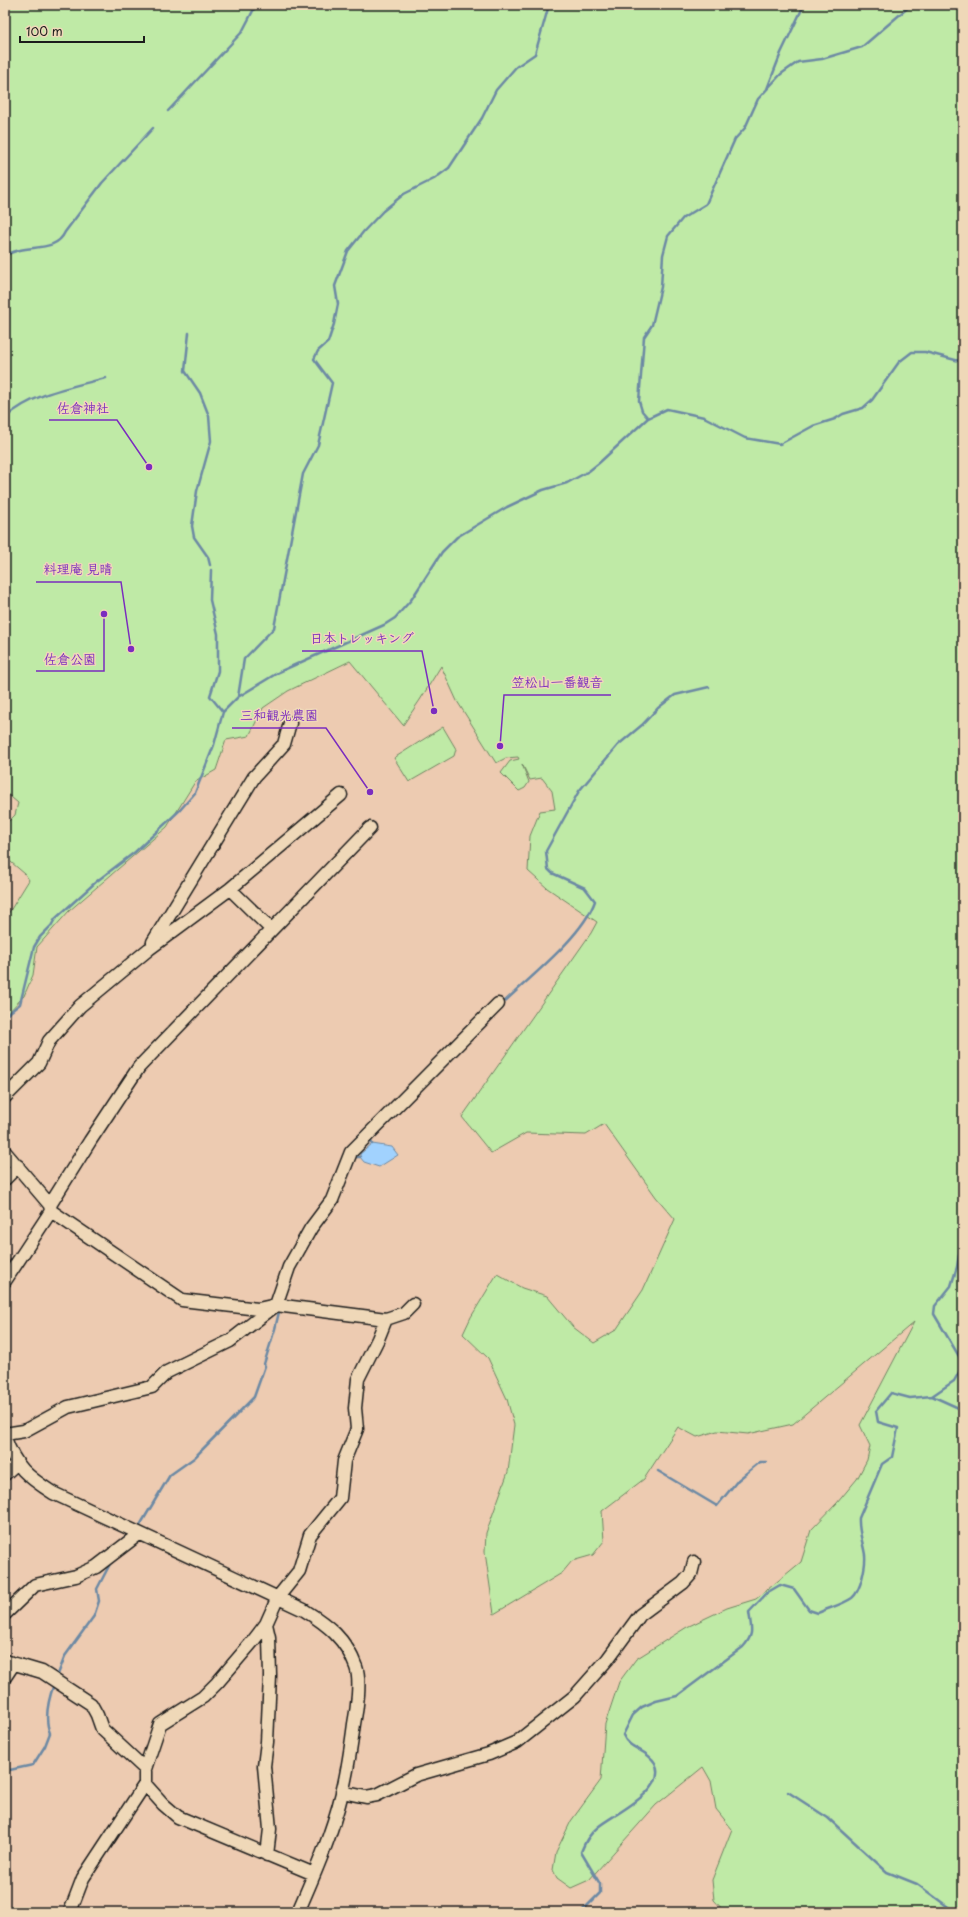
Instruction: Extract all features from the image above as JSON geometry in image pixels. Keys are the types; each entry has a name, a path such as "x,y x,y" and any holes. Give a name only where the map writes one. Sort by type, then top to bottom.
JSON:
{"street":[{"path":"149,948 254,777 284,744 290,723"},
{"path":"5,1097 39,1062 49,1041 80,1006 149,948 230,889 341,795"},
{"path":"5,1281 90,1141 139,1067 370,828"},
{"path":"230,889 271,929"},
{"path":"5,1434 24,1431 68,1407 152,1387 167,1372 230,1341 276,1305 289,1267 312,1228 332,1200 351,1152 498,1004"},
{"path":"5,1152 18,1166 50,1208 182,1300 258,1309 276,1305 386,1319 404,1313 413,1304"},
{"path":"5,1179 18,1166"},
{"path":"70,1912 83,1878 144,1784 145,1769 160,1724 203,1697 248,1647 266,1624 278,1597 299,1571 310,1535 340,1498 344,1461 357,1429 355,1408 358,1379 378,1339 386,1319"},
{"path":"5,1438 16,1464 32,1480 53,1493 304,1610 328,1625 344,1642 356,1668 358,1702 342,1792 314,1874 298,1912"},
{"path":"5,1474 16,1464"},
{"path":"5,1614 36,1585 76,1576 96,1567 139,1534"},
{"path":"342,1792 366,1797 377,1795 416,1775 489,1754 517,1742 575,1696 608,1660 640,1615 684,1583 691,1574 694,1562"},
{"path":"266,1624 269,1637 270,1676 267,1742 264,1766 270,1829 267,1855"},
{"path":"5,1677 9,1663 42,1672 56,1680 91,1704 97,1714 102,1729 145,1769"},
{"path":"144,1784 178,1817 314,1874"}],"green space":[{"path":"5,5 963,5 963,1912 725,1912 714,1900 712,1880 732,1829 716,1809 711,1781 703,1767 656,1805 589,1880 571,1888 557,1878 553,1870 556,1852 571,1821 601,1780 605,1724 619,1682 636,1659 687,1627 727,1608 756,1599 801,1562 811,1530 837,1503 857,1479 867,1460 870,1446 860,1425 914,1322 793,1424 748,1434 717,1431 697,1437 678,1427 644,1479 602,1511 604,1541 593,1555 572,1561 562,1573 494,1614 485,1552 486,1533 508,1472 514,1425 507,1399 488,1358 463,1334 471,1317 497,1274 522,1288 547,1296 573,1327 594,1343 616,1330 643,1290 675,1219 656,1197 604,1124 586,1135 526,1133 491,1153 462,1117 591,933 597,922 547,888 528,871 530,836 540,811 555,809 552,791 542,778 530,780 522,764 529,782 525,788 519,791 501,773 510,761 519,759 518,757 506,758 496,763 457,701 441,666 403,725 350,661 288,691 263,708 249,736 226,740 216,770 195,782 167,827 69,911 37,947 33,975 24,996 5,1016 5,919 29,880 25,874 5,857 5,825 15,815 18,803 5,792"},
{"path":"443,727 456,749 454,756 409,782 394,758"}],"water":[{"path":"372,1144 392,1147 398,1155 379,1167 364,1162 360,1157 360,1154"}],"waterway":[{"path":"168,111 242,32 256,5"},
{"path":"238,697 244,659 274,628 303,474 318,445 332,383 314,359 318,351 328,342 334,324 338,304 335,286 348,251 383,211 404,194 434,179 449,168 482,118 496,90 516,67 535,54 549,5"},
{"path":"767,89 781,53 804,5"},
{"path":"648,418 642,411 639,401 644,337 652,325 661,287 663,255 668,236 683,218 706,204 735,139 745,128 758,99 781,74 798,62 822,59 862,47 911,5"},
{"path":"5,255 14,251 51,245 57,242 102,183 153,128"},
{"path":"189,333 185,371 200,393 209,416 211,441 197,491 192,526 194,537 208,557 210,565"},
{"path":"5,1016 20,1004 34,947 55,919 97,881 135,852 180,810 195,793 214,745 223,712 238,697 279,672 384,625 395,618 411,600 442,552 457,537 507,507 543,490 567,483 589,471 648,418 667,409 704,417 745,438 780,444 813,426 863,408 872,400 899,362 912,352 925,352 963,362"},
{"path":"5,418 27,402 66,388 106,378"},
{"path":"211,570 210,600 218,634 218,671 210,696 223,712"},
{"path":"501,1005 567,942 589,914 595,901 585,888 552,873 548,869 546,851 579,791 618,745 642,725 658,708 675,695 709,687"},
{"path":"370,1138 372,1144"},
{"path":"354,1157 360,1157"},
{"path":"963,1201 962,1236 957,1267 951,1286 935,1306 934,1314 963,1363"},
{"path":"139,1527 170,1475 194,1458 254,1397 265,1366 264,1364 279,1312"},
{"path":"581,1912 600,1893 600,1884 581,1852 586,1842 592,1832 598,1827 647,1792 654,1783 657,1773 655,1763 652,1758 629,1744 623,1735 633,1715 642,1707 656,1701 677,1696 743,1647 751,1634 749,1612 768,1592 780,1585 794,1589 809,1610 818,1613 844,1603 855,1595 858,1590 865,1565 865,1555 860,1532 859,1518 882,1464 892,1457 898,1428 878,1422 876,1411 891,1393 910,1398 932,1396 954,1381 963,1365"},
{"path":"932,1396 963,1410"},
{"path":"658,1471 717,1506 738,1480 760,1462 766,1462"},
{"path":"57,1677 65,1656 94,1616 99,1601 97,1589 111,1562"},
{"path":"5,1771 33,1765 45,1746 50,1733 47,1715 50,1696 54,1684"},
{"path":"788,1792 828,1818 887,1872 917,1884 955,1912"}],"place":[{"name":"佐倉神社","path":"149,467"},
{"name":"佐倉公園","path":"104,614"},
{"name":"料理庵 見晴","path":"131,649"},
{"name":"日本トレッキング","path":"434,711"},
{"name":"笠松山一番観音","path":"500,746"},
{"name":"三和観光農園","path":"370,792"}]}
